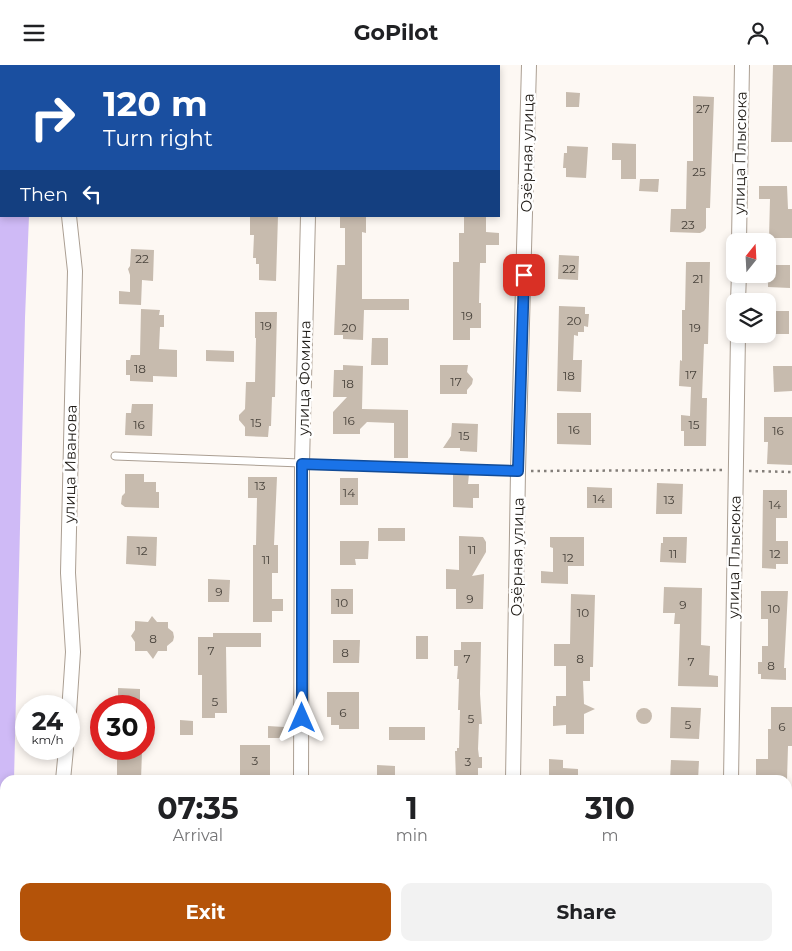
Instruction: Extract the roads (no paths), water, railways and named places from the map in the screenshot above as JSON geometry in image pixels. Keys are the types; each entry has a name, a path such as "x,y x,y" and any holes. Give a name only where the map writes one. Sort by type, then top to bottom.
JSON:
{"street":[{"name":"Озёрная улица","path":"513,775 518,471 529,65"},
{"name":"улица Плысюка","path":"739,233 742,65"},
{"name":"улица Иванова","path":"69,217 75,271 68,573 73,652 70,695"},
{"name":"улица Фомина","path":"301,775 302,464 308,217"},
{"name":"улица Плысюка","path":"731,775 738,343"},
{"path":"63,775 65,760"}],"lane":[{"path":"115,456 518,471"}]}
